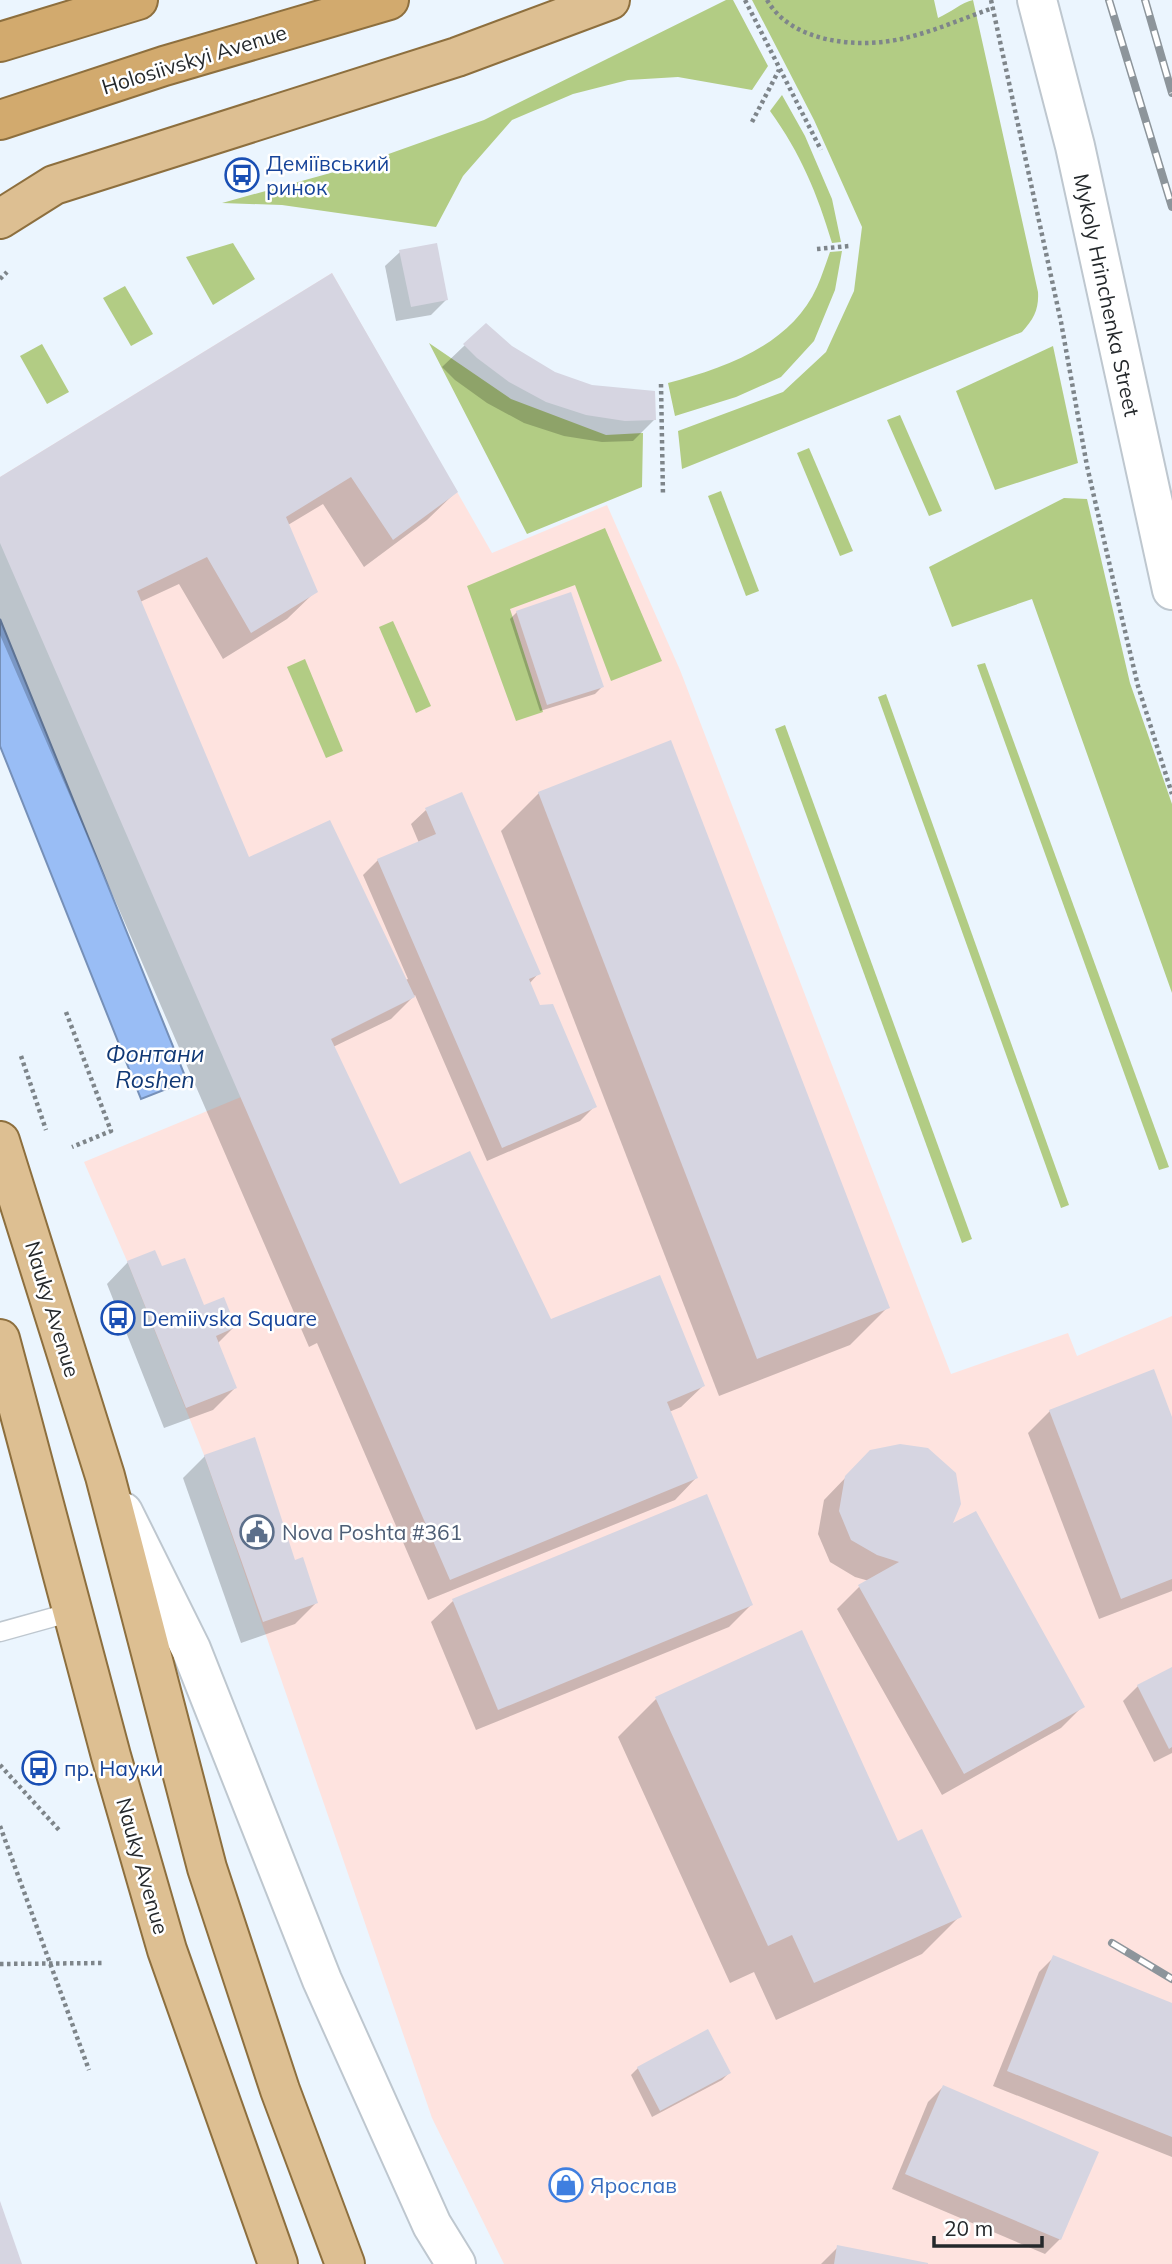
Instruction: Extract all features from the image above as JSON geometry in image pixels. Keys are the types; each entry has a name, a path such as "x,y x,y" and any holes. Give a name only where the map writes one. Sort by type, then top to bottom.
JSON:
{"highway":[{"path":"0,42 138,0"},
{"name":"Holosiivskyi Avenue","path":"0,120 164,66 389,0"}],"main road":[{"path":"0,219 54,185 457,57 610,0"},
{"name":"Mykoly Hrinchenka Street","path":"1037,0 1075,146 1172,590"},
{"name":"Nauky Avenue","path":"0,1141 105,1476 207,1868 280,2090 345,2264"},
{"name":"Nauky Avenue","path":"0,1339 72,1612 167,1950 278,2264"},
{"path":"0,1383 23,1424"},
{"name":"Nauky Avenue","path":"105,1476 191,1649 322,1980 432,2225 456,2264"}],"lane":[{"path":"0,1632 72,1612"}],"path":[{"path":"745,0 821,150"},
{"path":"767,0 789,24 817,38 852,43 904,39 993,8"},
{"path":"992,0 1061,322 1087,466 1138,686 1172,794"},
{"path":"752,122 779,69"},
{"path":"817,248 849,246"},
{"path":"0,279 7,272"},
{"path":"661,384 663,496"},
{"path":"66,1012 111,1131 72,1147"},
{"path":"21,1056 46,1130"},
{"path":"0,1765 58,1830"},
{"path":"0,1826 89,2070"},
{"path":"0,1964 104,1963"}],"shaded area":[{"path":"332,273 492,553 607,505 680,670 951,1374 1068,1333 1077,1356 1172,1316 1172,2264 504,2264 432,2118 204,1455 127,1261 84,1162 241,1097 0,477"}],"green space":[{"path":"726,0 733,0 768,66 752,90 678,77 628,80 573,94 512,120 463,176 436,227 282,205 222,203 352,167 484,120"},
{"path":"752,0 934,0 938,18 973,0 1038,292 1038,304 1033,318 1022,332 682,469 678,431 783,392 826,352 854,291 862,227 814,120"},
{"path":"782,95 805,136 832,199 841,242 832,243 807,174 770,111"},
{"path":"233,243 255,279 213,305 186,257"},
{"path":"842,251 835,290 814,341 781,377 736,397 675,416 668,383 712,370 773,339 791,324 805,307 817,287 830,252"},
{"path":"125,286 153,334 131,346 103,298"},
{"path":"429,343 511,399 606,435 643,433 642,487 527,534"},
{"path":"42,344 69,392 47,404 20,356"},
{"path":"1053,346 1078,463 995,490 956,391"},
{"path":"900,415 942,511 929,516 887,420"},
{"path":"809,448 853,551 840,556 797,453"},
{"path":"721,491 759,591 746,596 708,496"},
{"path":"1064,498 1087,499 1130,683 1172,804 1172,993 1032,599 952,627 929,567"},
{"path":"605,528 662,661 611,681 575,585 510,609 543,712 516,721 467,586"},
{"path":"393,621 431,706 416,713 379,627"},
{"path":"305,659 343,751 326,758 287,667"},
{"path":"985,663 1169,1167 1159,1170 977,665"},
{"path":"886,694 1069,1205 1061,1208 878,697"},
{"path":"785,725 972,1239 962,1243 775,729"}],"water":[{"name":"Фонтани Roshen","path":"0,619 187,1081 141,1099 0,746"}],"building":[{"path":"437,243 448,300 411,307 399,250"},
{"path":"332,273 458,492 393,540 351,477 286,517 318,592 251,633 207,557 137,591 249,857 330,820 415,997 331,1039 400,1184 470,1151 551,1319 660,1275 705,1386 667,1402 698,1478 450,1580 0,543 0,477"},
{"path":"486,323 512,346 555,372 592,385 655,391 656,420 625,421 586,415 546,402 509,382 463,344"},
{"path":"571,592 604,687 547,705 516,611"},
{"path":"671,740 890,1308 757,1359 538,792"},
{"path":"462,792 541,974 529,979 540,1005 553,1004 597,1107 502,1148 377,859 436,834 425,808"},
{"path":"155,1250 162,1266 185,1258 204,1305 224,1297 236,1327 216,1336 237,1388 186,1408 127,1261"},
{"path":"1154,1369 1172,1417 1172,1579 1121,1599 1049,1410"},
{"path":"255,1437 295,1560 303,1557 318,1603 263,1622 204,1455"},
{"path":"900,1444 928,1448 956,1473 961,1504 953,1523 976,1511 1085,1707 964,1774 858,1585 899,1562 877,1555 851,1540 839,1511 845,1476 870,1450"},
{"path":"707,1494 753,1605 498,1710 452,1599"},
{"path":"802,1630 898,1841 922,1829 962,1917 814,1983 792,1935 768,1946 655,1697"},
{"path":"1172,1667 1172,1747 1169,1749 1137,1685"},
{"path":"1053,1955 1172,2003 1172,2137 1007,2071"},
{"path":"708,2029 731,2073 660,2111 637,2067"},
{"path":"943,2085 1099,2152 1061,2240 905,2174"},
{"path":"0,2201 22,2264 0,2264"},
{"path":"837,2245 928,2263 928,2264 834,2264"}],"railway":[{"path":"1109,0 1172,207"},
{"path":"1145,0 1172,93"},
{"path":"1112,1943 1172,1979"}],"place":[{"name":"Деміївський ринок","path":"242,175"},
{"name":"Demiivska Square","path":"118,1318"},
{"name":"Nova Poshta #361","path":"257,1532"},
{"name":"пр. Науки","path":"39,1768"},
{"name":"Ярослав","path":"566,2185"}]}
